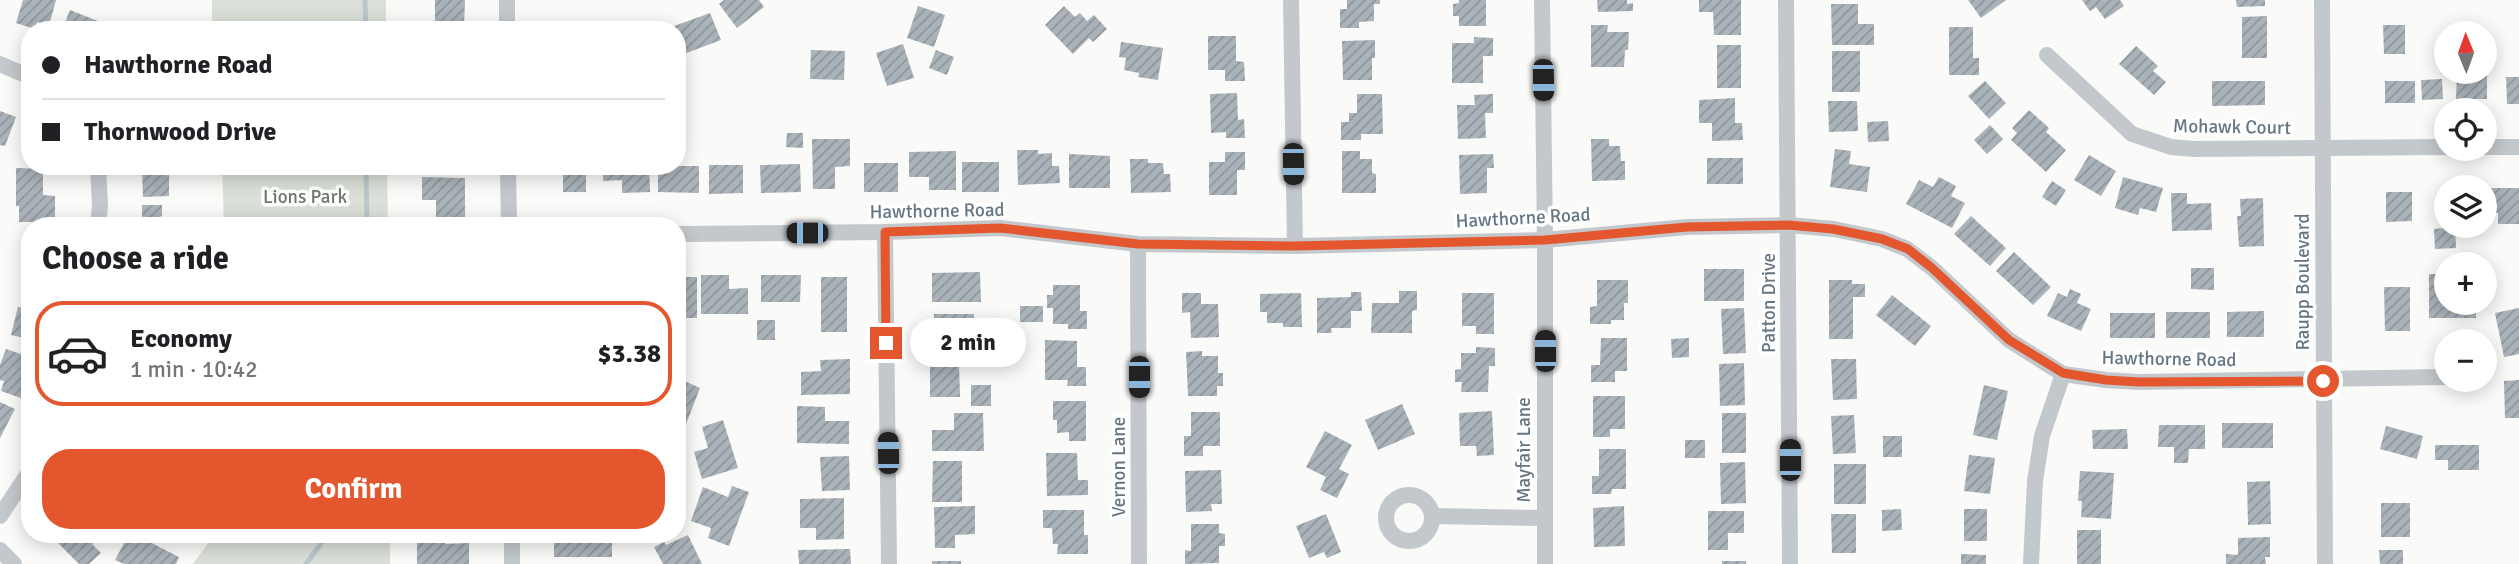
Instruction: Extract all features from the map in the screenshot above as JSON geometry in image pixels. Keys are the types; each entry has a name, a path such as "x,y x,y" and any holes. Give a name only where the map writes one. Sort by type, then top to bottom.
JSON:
{"street":[{"path":"507,0 507,21"},
{"path":"1291,0 1294,246"},
{"name":"Mayfair Lane","path":"1542,0 1545,564"},
{"name":"Patton Drive","path":"1786,0 1790,564"},
{"name":"Raupp Boulevard","path":"2322,0 2325,564"},
{"name":"Mohawk Court","path":"2047,55 2132,134 2171,148 2434,147"},
{"path":"0,64 21,73"},
{"path":"2497,147 2519,147"},
{"path":"99,175 99,217"},
{"path":"508,175 509,217"},
{"name":"Hawthorne Road","path":"686,234 1000,228 1138,244 1294,246 1545,240 1664,228 1788,225 1833,229 1882,239 1908,249 2009,340 2063,373 2139,382 2434,377"},
{"path":"885,232 889,564"},
{"name":"Vernon Lane","path":"1138,244 1139,564"},
{"path":"2031,564 2035,481 2042,436 2063,373"},
{"path":"0,516 21,484"},
{"path":"1432,516 1544,518"},
{"path":"512,543 512,564"},
{"path":"0,550 14,564"}],"green space":[{"path":"212,0 386,0 386,21 212,21"},
{"name":"Lions Park","path":"222,175 387,175 388,217 224,217"},
{"path":"208,543 390,543 390,564 193,564"}],"building":[{"path":"23,0 56,0 50,21 16,23"},
{"path":"435,0 465,0 464,21 435,21"},
{"path":"724,0 759,0 764,7 737,28 719,4"},
{"path":"1347,0 1380,0 1380,4 1374,4 1374,21 1359,22 1359,28 1340,28 1340,9 1347,9"},
{"path":"1459,0 1486,0 1486,26 1459,26 1459,16 1453,16 1453,4 1459,3"},
{"path":"1597,0 1627,0 1627,4 1633,3 1633,11 1598,12"},
{"path":"1699,0 1741,0 1741,35 1714,35 1713,12 1699,12"},
{"path":"1968,0 2006,0 1981,18"},
{"path":"2082,0 2120,0 2124,6 2105,19 2096,7 2090,11"},
{"path":"2236,0 2265,0 2265,6 2237,7"},
{"path":"1831,4 1858,4 1858,24 1874,24 1874,45 1832,45"},
{"path":"918,6 945,15 934,47 907,38"},
{"path":"1064,6 1075,17 1080,13 1087,21 1094,15 1107,29 1093,42 1089,38 1073,54 1045,25"},
{"path":"70,10 98,21 66,21"},
{"path":"710,13 721,40 686,53 686,22"},
{"path":"2267,16 2267,58 2242,58 2242,17"},
{"path":"1591,25 1608,25 1607,32 1629,32 1624,67 1591,67"},
{"path":"2383,25 2405,25 2405,54 2384,54"},
{"path":"1949,27 1973,27 1973,58 1979,58 1979,75 1949,75"},
{"path":"1208,36 1236,36 1236,61 1244,62 1245,81 1225,81 1225,70 1208,70"},
{"path":"1474,37 1493,38 1493,56 1483,56 1483,83 1452,83 1452,43 1474,43"},
{"path":"1375,40 1372,80 1343,80 1342,41"},
{"path":"1121,42 1163,48 1158,80 1138,77 1139,73 1124,70 1126,58 1119,57"},
{"path":"903,44 914,78 887,86 876,53"},
{"path":"1717,45 1741,45 1741,88 1717,88"},
{"path":"2136,46 2158,66 2153,71 2166,82 2154,95 2119,64"},
{"path":"811,50 845,51 844,80 810,79"},
{"path":"936,50 954,57 947,75 929,68"},
{"path":"1832,51 1860,51 1860,92 1832,92"},
{"path":"2506,77 2519,77 2519,104 2507,104"},
{"path":"2434,79 2434,84 2442,84 2443,98 2422,100 2421,80"},
{"path":"1985,81 2006,103 1989,119 1968,96"},
{"path":"2212,81 2265,81 2265,105 2212,106"},
{"path":"2385,81 2415,81 2415,103 2385,103"},
{"path":"2457,84 2487,84 2487,98 2456,98"},
{"path":"1237,93 1238,120 1244,119 1245,138 1226,138 1226,132 1211,133 1210,94"},
{"path":"1357,94 1382,94 1383,134 1361,134 1361,140 1341,140 1341,122 1349,122 1349,113 1357,113"},
{"path":"1493,94 1493,113 1485,113 1486,138 1458,139 1457,105 1475,105 1474,95"},
{"path":"1735,98 1735,123 1742,123 1743,140 1712,141 1712,123 1699,123 1699,100"},
{"path":"1828,101 1857,101 1858,131 1829,132"},
{"path":"2029,110 2049,128 2046,132 2066,150 2046,172 2011,140 2017,133 2012,128"},
{"path":"0,111 16,117 5,146 0,145"},
{"path":"1888,121 1889,141 1868,142 1867,122"},
{"path":"1990,125 2003,139 1987,154 1974,140"},
{"path":"787,133 803,133 803,148 786,147"},
{"path":"812,139 850,139 850,166 835,167 835,189 813,189"},
{"path":"1591,139 1609,139 1609,146 1620,146 1621,161 1625,161 1625,180 1592,181"},
{"path":"1835,149 1851,151 1849,164 1870,167 1867,192 1830,187"},
{"path":"1017,150 1038,150 1038,154 1052,153 1052,166 1059,166 1060,183 1018,185"},
{"path":"956,151 956,190 929,190 929,177 909,177 909,152"},
{"path":"1342,151 1360,151 1360,159 1372,159 1372,173 1376,174 1376,193 1342,193"},
{"path":"1225,152 1245,152 1245,170 1237,170 1237,195 1209,195 1209,162 1225,162"},
{"path":"1069,154 1110,156 1110,188 1069,188"},
{"path":"1493,154 1494,168 1487,168 1487,193 1460,194 1459,155"},
{"path":"2089,155 2116,171 2101,196 2074,180"},
{"path":"1707,158 1743,158 1743,184 1707,184"},
{"path":"1130,159 1148,159 1148,163 1163,163 1164,174 1170,174 1171,192 1131,193"},
{"path":"962,162 999,162 999,192 962,192"},
{"path":"864,163 898,163 898,192 864,192"},
{"path":"800,164 801,192 761,193 760,165"},
{"path":"709,165 743,165 743,193 709,194"},
{"path":"686,166 699,166 699,193 658,192 658,175 686,175"},
{"path":"16,168 21,168 21,175 43,175 43,195 55,196 55,217 21,217 19,222 19,206 16,206"},
{"path":"142,175 169,175 169,196 143,197"},
{"path":"563,175 586,175 586,192 563,192"},
{"path":"603,175 649,175 650,192 622,193 622,180 603,181"},
{"path":"422,177 465,178 465,217 436,217 436,200 422,200"},
{"path":"1939,177 1956,186 1951,196 1965,203 1952,228 1906,204 1919,180 1933,187"},
{"path":"2123,177 2163,188 2156,212 2140,208 2138,215 2115,208"},
{"path":"2052,181 2066,190 2056,206 2042,197"},
{"path":"2497,188 2519,188 2519,224 2498,224"},
{"path":"2386,192 2412,192 2412,221 2386,222"},
{"path":"2171,193 2187,193 2187,204 2211,203 2212,230 2172,231"},
{"path":"2263,198 2264,246 2239,247 2237,216 2241,216 2240,199"},
{"path":"142,205 162,205 162,216 142,217"},
{"path":"1971,216 2006,248 1990,266 1954,234"},
{"path":"2434,238 2456,238 2456,248 2435,249"},
{"path":"2014,252 2051,287 2033,305 1996,271"},
{"path":"2191,268 2214,268 2214,290 2191,289"},
{"path":"1704,269 1744,269 1744,301 1704,301"},
{"path":"980,272 981,302 932,302 932,273"},
{"path":"2429,274 2434,274 2434,315 2476,315 2476,318 2429,318"},
{"path":"701,275 729,275 729,289 748,288 748,314 701,314"},
{"path":"761,275 801,275 800,302 761,302"},
{"path":"686,277 697,277 697,318 686,318"},
{"path":"821,277 847,277 847,332 821,332"},
{"path":"1597,280 1628,280 1628,303 1624,303 1624,320 1611,320 1611,324 1590,324 1590,307 1597,306"},
{"path":"1829,280 1852,280 1852,284 1865,284 1865,297 1853,297 1853,339 1829,339"},
{"path":"1053,285 1080,285 1080,311 1087,311 1087,329 1068,329 1068,324 1053,324 1053,308 1047,308 1047,295 1053,295"},
{"path":"2384,287 2410,287 2410,331 2385,331"},
{"path":"2070,289 2081,294 2077,303 2091,309 2081,331 2047,316 2058,293 2067,297"},
{"path":"1399,291 1417,291 1417,310 1412,311 1412,333 1371,333 1372,303 1399,303"},
{"path":"1351,292 1361,292 1362,311 1351,311 1351,328 1331,328 1332,333 1317,333 1317,298 1351,297"},
{"path":"1182,293 1201,293 1201,304 1218,304 1219,337 1191,338 1190,312 1182,313"},
{"path":"1301,293 1302,327 1283,327 1283,323 1267,323 1267,312 1260,312 1260,294"},
{"path":"1462,293 1494,293 1494,334 1476,334 1476,326 1462,326"},
{"path":"1892,295 1931,326 1915,346 1876,315"},
{"path":"1020,306 1043,306 1043,322 1020,322"},
{"path":"18,307 21,308 21,337 11,335"},
{"path":"1744,308 1746,353 1723,354 1721,309"},
{"path":"2519,308 2519,354 2504,357 2497,313"},
{"path":"2264,311 2264,337 2227,337 2227,312"},
{"path":"2166,312 2210,312 2210,338 2166,338"},
{"path":"2110,313 2155,313 2155,338 2110,338"},
{"path":"934,314 974,314 974,340 957,340 957,356 934,356"},
{"path":"757,320 775,320 775,340 757,340"},
{"path":"1601,338 1627,338 1627,371 1615,371 1615,382 1591,382 1591,365 1600,365"},
{"path":"1689,338 1689,357 1672,358 1671,339"},
{"path":"1045,340 1077,341 1077,367 1086,367 1086,386 1067,386 1068,380 1045,380"},
{"path":"1476,347 1495,348 1495,366 1489,366 1488,392 1461,392 1462,382 1455,382 1455,370 1461,369 1461,353 1476,353"},
{"path":"6,349 21,354 21,398 1,391 4,381 0,380 0,365"},
{"path":"1202,351 1202,356 1218,356 1218,373 1223,373 1223,386 1217,386 1217,396 1188,396 1186,352"},
{"path":"850,359 850,394 801,395 801,372 821,371 820,360"},
{"path":"1831,359 1856,359 1857,399 1833,400"},
{"path":"1744,363 1745,405 1720,406 1719,364"},
{"path":"930,364 959,364 960,397 930,397"},
{"path":"2519,380 2519,418 2505,418 2504,381"},
{"path":"686,382 700,388 686,424"},
{"path":"971,385 991,385 991,406 971,406"},
{"path":"1984,385 2008,391 1997,440 1973,435"},
{"path":"1593,396 1625,396 1625,429 1610,429 1610,437 1593,437"},
{"path":"1053,401 1086,401 1086,441 1069,441 1069,432 1057,433 1057,420 1053,420"},
{"path":"0,402 15,409 0,438"},
{"path":"1402,404 1415,434 1378,450 1365,420"},
{"path":"797,406 825,407 825,421 849,421 849,444 797,443"},
{"path":"1492,411 1494,455 1477,456 1476,446 1460,446 1459,413"},
{"path":"1191,412 1220,412 1220,446 1203,446 1203,456 1184,456 1184,436 1191,436"},
{"path":"954,413 983,413 984,451 932,451 932,430 954,430"},
{"path":"1722,413 1746,413 1746,453 1722,453"},
{"path":"1854,415 1856,453 1833,454 1831,416"},
{"path":"723,420 738,468 702,479 694,452 708,448 702,427"},
{"path":"2222,423 2273,423 2273,448 2222,448"},
{"path":"2159,425 2205,425 2205,449 2189,449 2188,463 2174,463 2174,447 2158,447"},
{"path":"2386,426 2423,436 2417,459 2380,449"},
{"path":"2127,429 2128,449 2093,449 2092,430"},
{"path":"1325,431 1352,445 1339,469 1349,474 1337,498 1320,490 1326,477 1306,467"},
{"path":"1883,436 1902,436 1902,457 1883,457"},
{"path":"1685,440 1705,440 1705,458 1685,458"},
{"path":"2435,445 2479,445 2479,470 2448,470 2448,460 2435,460"},
{"path":"1599,449 1626,449 1626,489 1612,489 1611,494 1592,494 1592,476 1599,476"},
{"path":"1046,453 1077,453 1078,480 1088,480 1088,495 1047,496"},
{"path":"1969,455 1995,458 1990,494 1964,491"},
{"path":"849,456 850,490 822,491 820,457"},
{"path":"933,461 962,461 962,502 932,502"},
{"path":"1745,462 1746,503 1721,504 1720,463"},
{"path":"1834,464 1866,464 1866,504 1834,504"},
{"path":"1221,470 1222,504 1211,504 1212,511 1186,512 1185,471"},
{"path":"2080,471 2114,473 2111,519 2081,517 2082,501 2078,501"},
{"path":"2270,481 2271,524 2248,525 2247,482"},
{"path":"732,486 749,492 729,546 708,538 711,528 691,521 703,487 728,497"},
{"path":"844,498 844,539 816,540 816,528 800,528 800,499"},
{"path":"2381,503 2410,503 2410,537 2381,537"},
{"path":"975,506 975,534 955,535 955,548 935,548 934,507"},
{"path":"1624,506 1625,546 1594,547 1593,508"},
{"path":"1901,509 1902,530 1882,531 1882,510"},
{"path":"1964,509 1987,509 1987,541 1964,541"},
{"path":"1043,510 1084,510 1084,535 1088,535 1088,554 1057,554 1058,544 1053,544 1052,528 1043,528"},
{"path":"1708,511 1744,511 1744,533 1728,533 1728,550 1708,550"},
{"path":"1326,514 1341,552 1327,558 1324,552 1309,558 1296,526"},
{"path":"1831,514 1856,514 1856,553 1832,553"},
{"path":"1191,524 1219,524 1219,533 1225,534 1225,546 1219,546 1219,563 1185,564 1185,550 1191,551"},
{"path":"2077,530 2101,530 2101,564 2077,564"},
{"path":"688,535 702,564 663,564 654,547 662,543 686,543"},
{"path":"2270,537 2270,557 2265,557 2266,564 2226,564 2226,554 2238,555 2238,538"},
{"path":"58,543 93,543 101,553 89,564 79,564"},
{"path":"124,543 152,543 179,557 176,564 124,564 115,560"},
{"path":"417,543 469,543 469,564 417,564"},
{"path":"554,543 612,543 612,557 554,557"},
{"path":"850,549 851,564 799,564 798,550"},
{"path":"2379,550 2403,550 2403,564 2380,564"},
{"path":"1961,554 1986,555 1986,564 1961,564"},
{"path":"932,561 961,561 961,564 932,564"},
{"path":"1722,561 1746,561 1746,564 1722,564"}],"waterway":[{"path":"365,0 366,21"},
{"path":"366,175 367,217"},
{"path":"306,564 321,543"}],"route":[{"path":"886,343 885,232 1000,228 1138,244 1294,246 1545,240 1653,229 1788,225 1833,229 1882,239 1908,249 2009,340 2063,373 2139,382 2323,381"}]}
